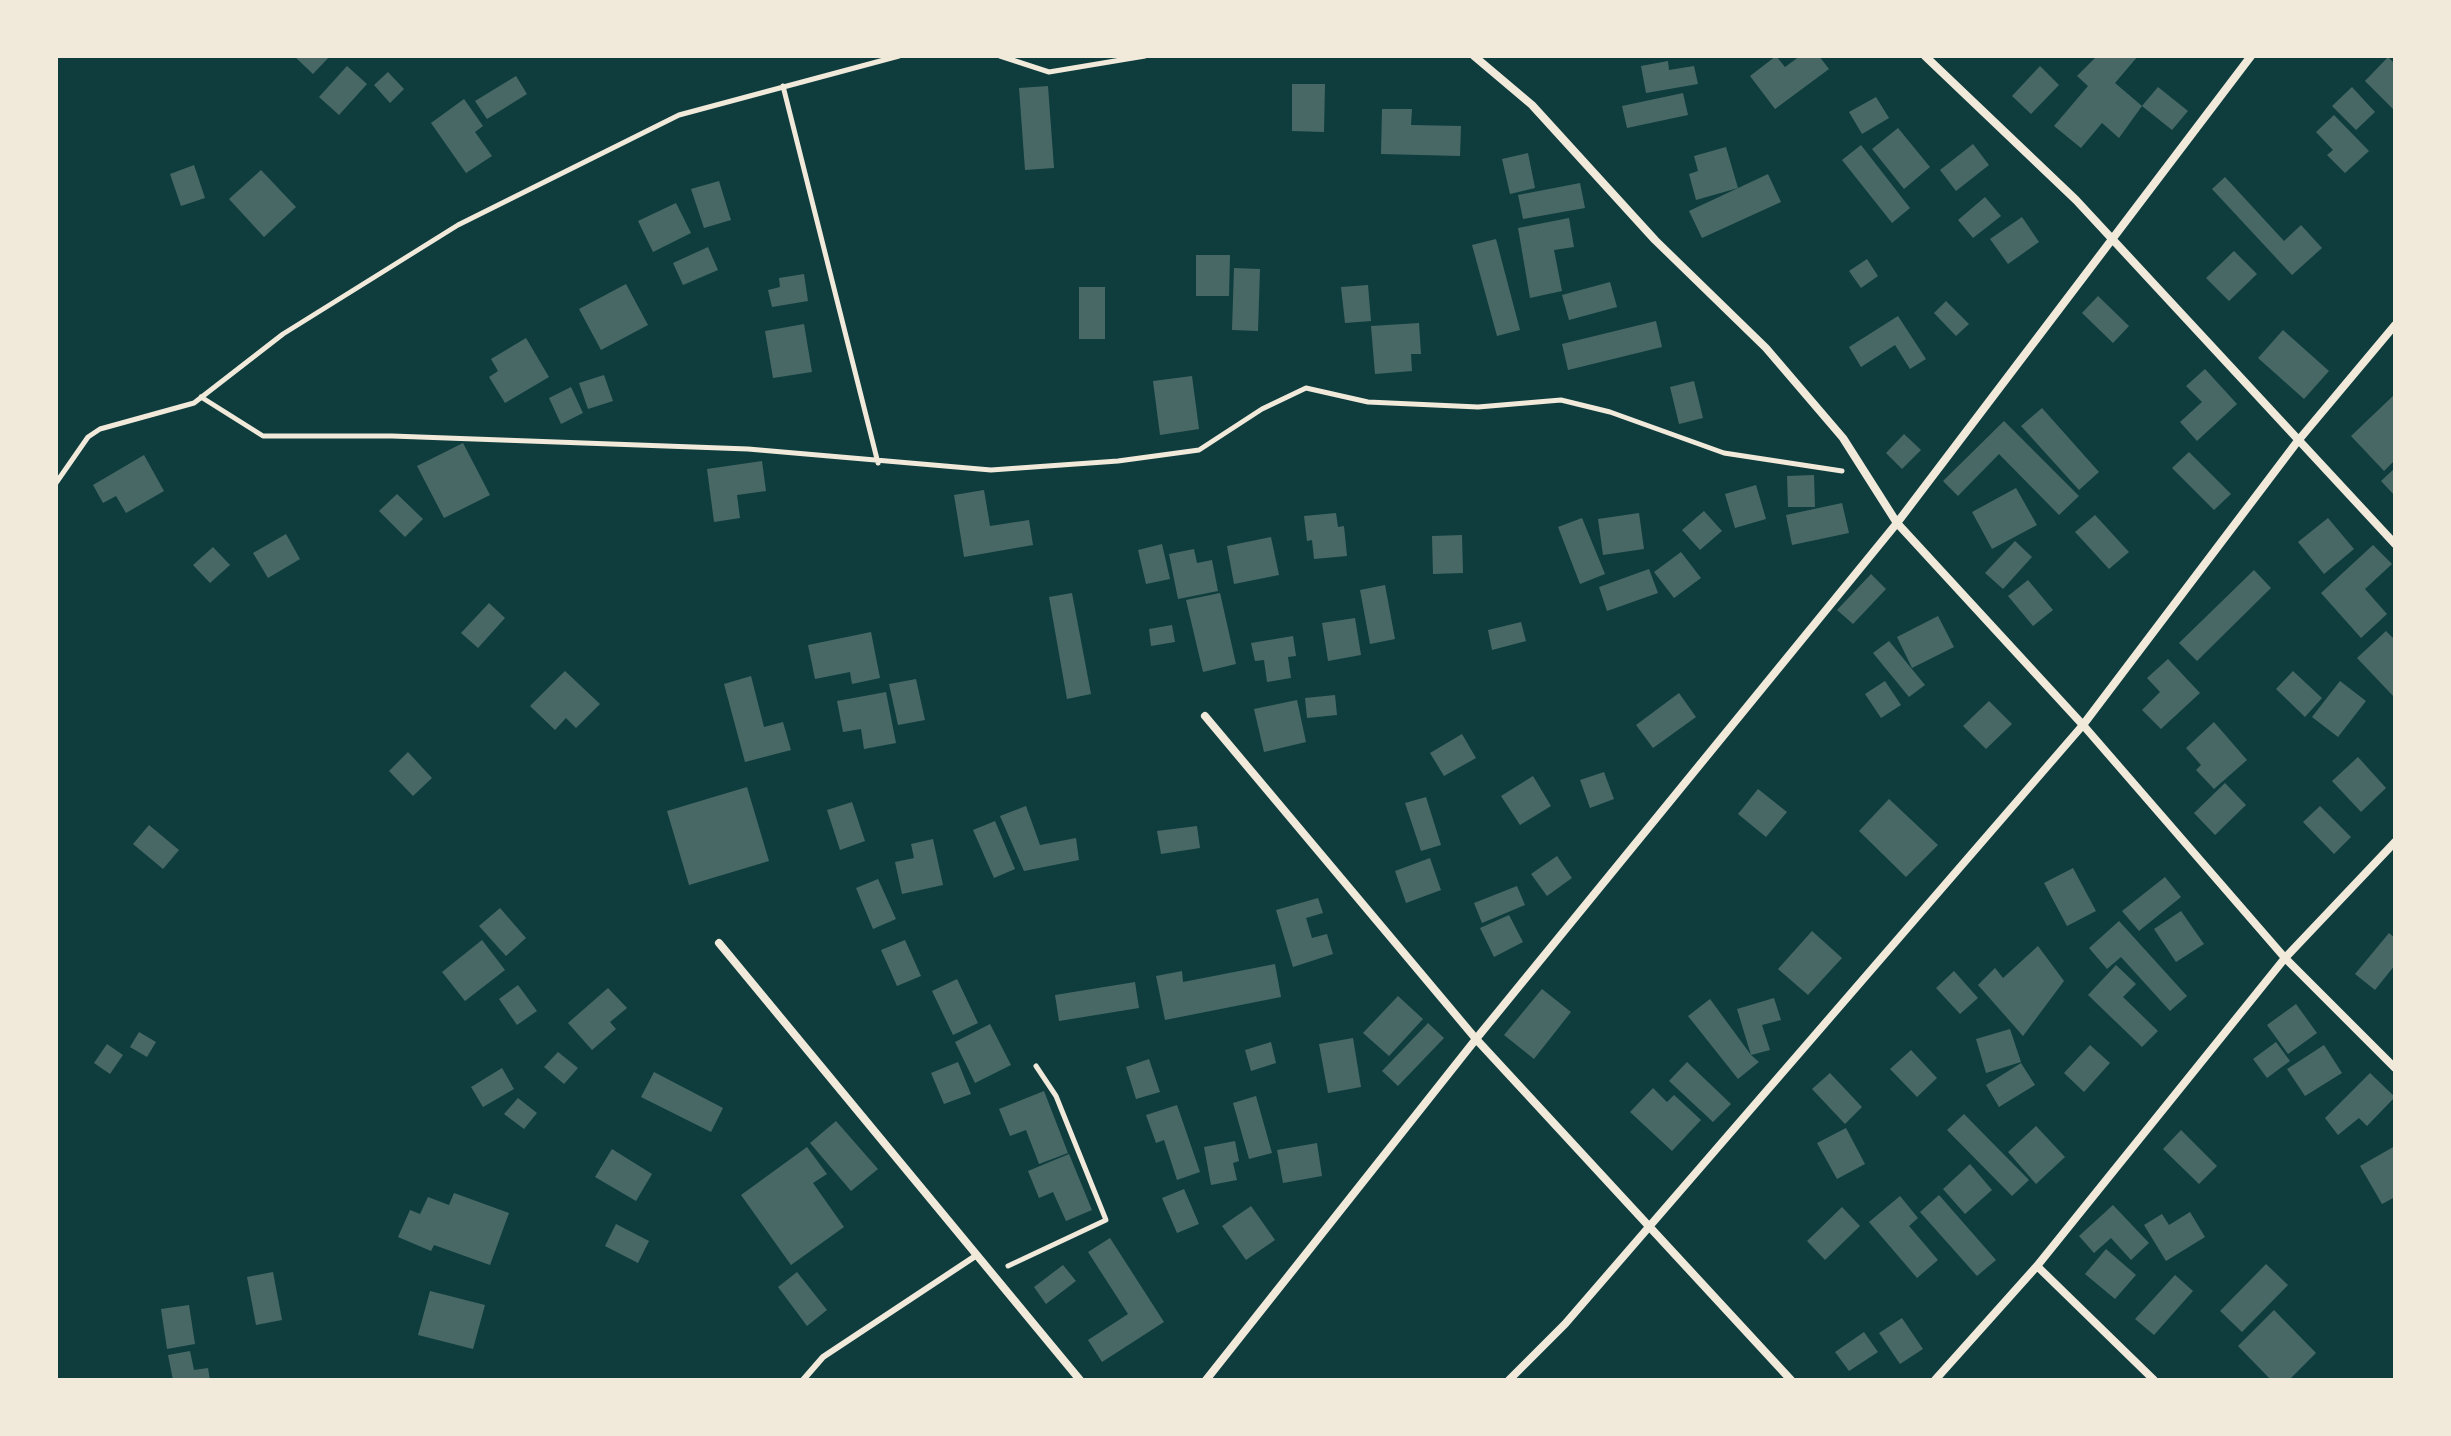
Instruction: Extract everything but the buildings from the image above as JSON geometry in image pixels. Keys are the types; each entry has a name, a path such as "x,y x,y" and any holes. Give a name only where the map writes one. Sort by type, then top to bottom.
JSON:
{"street":[{"path":"1474,56 1532,105 1655,240 1766,348 1843,438 1897,523 2083,725 2285,958 2395,1068"},
{"path":"1925,56 2076,200 2297,442 2395,544"},
{"path":"1206,1380 1476,1039 1897,523 2251,56"},
{"path":"1509,1380 1565,1324 2083,725 2297,442 2395,325"},
{"path":"1205,716 1476,1039 1791,1380"},
{"path":"1935,1380 2037,1266 2285,958 2395,842"},
{"path":"719,943 1080,1380"},
{"path":"2037,1266 2154,1380"}],"lane":[{"path":"803,1380 823,1357 977,1255"}],"path":[{"path":"56,483 88,437 100,429 146,419 194,403 283,334 458,225 679,115 899,56"},
{"path":"1000,56 1049,72 1145,56"},
{"path":"783,86 878,463"},
{"path":"201,397 263,436 392,436 748,449 878,463 991,470 1118,461 1199,450 1262,409 1306,388 1383,403 1478,407 1561,400 1610,412 1724,453 1866,475"},
{"path":"992,1273 1106,1220 1056,1096 1036,1066"}]}
